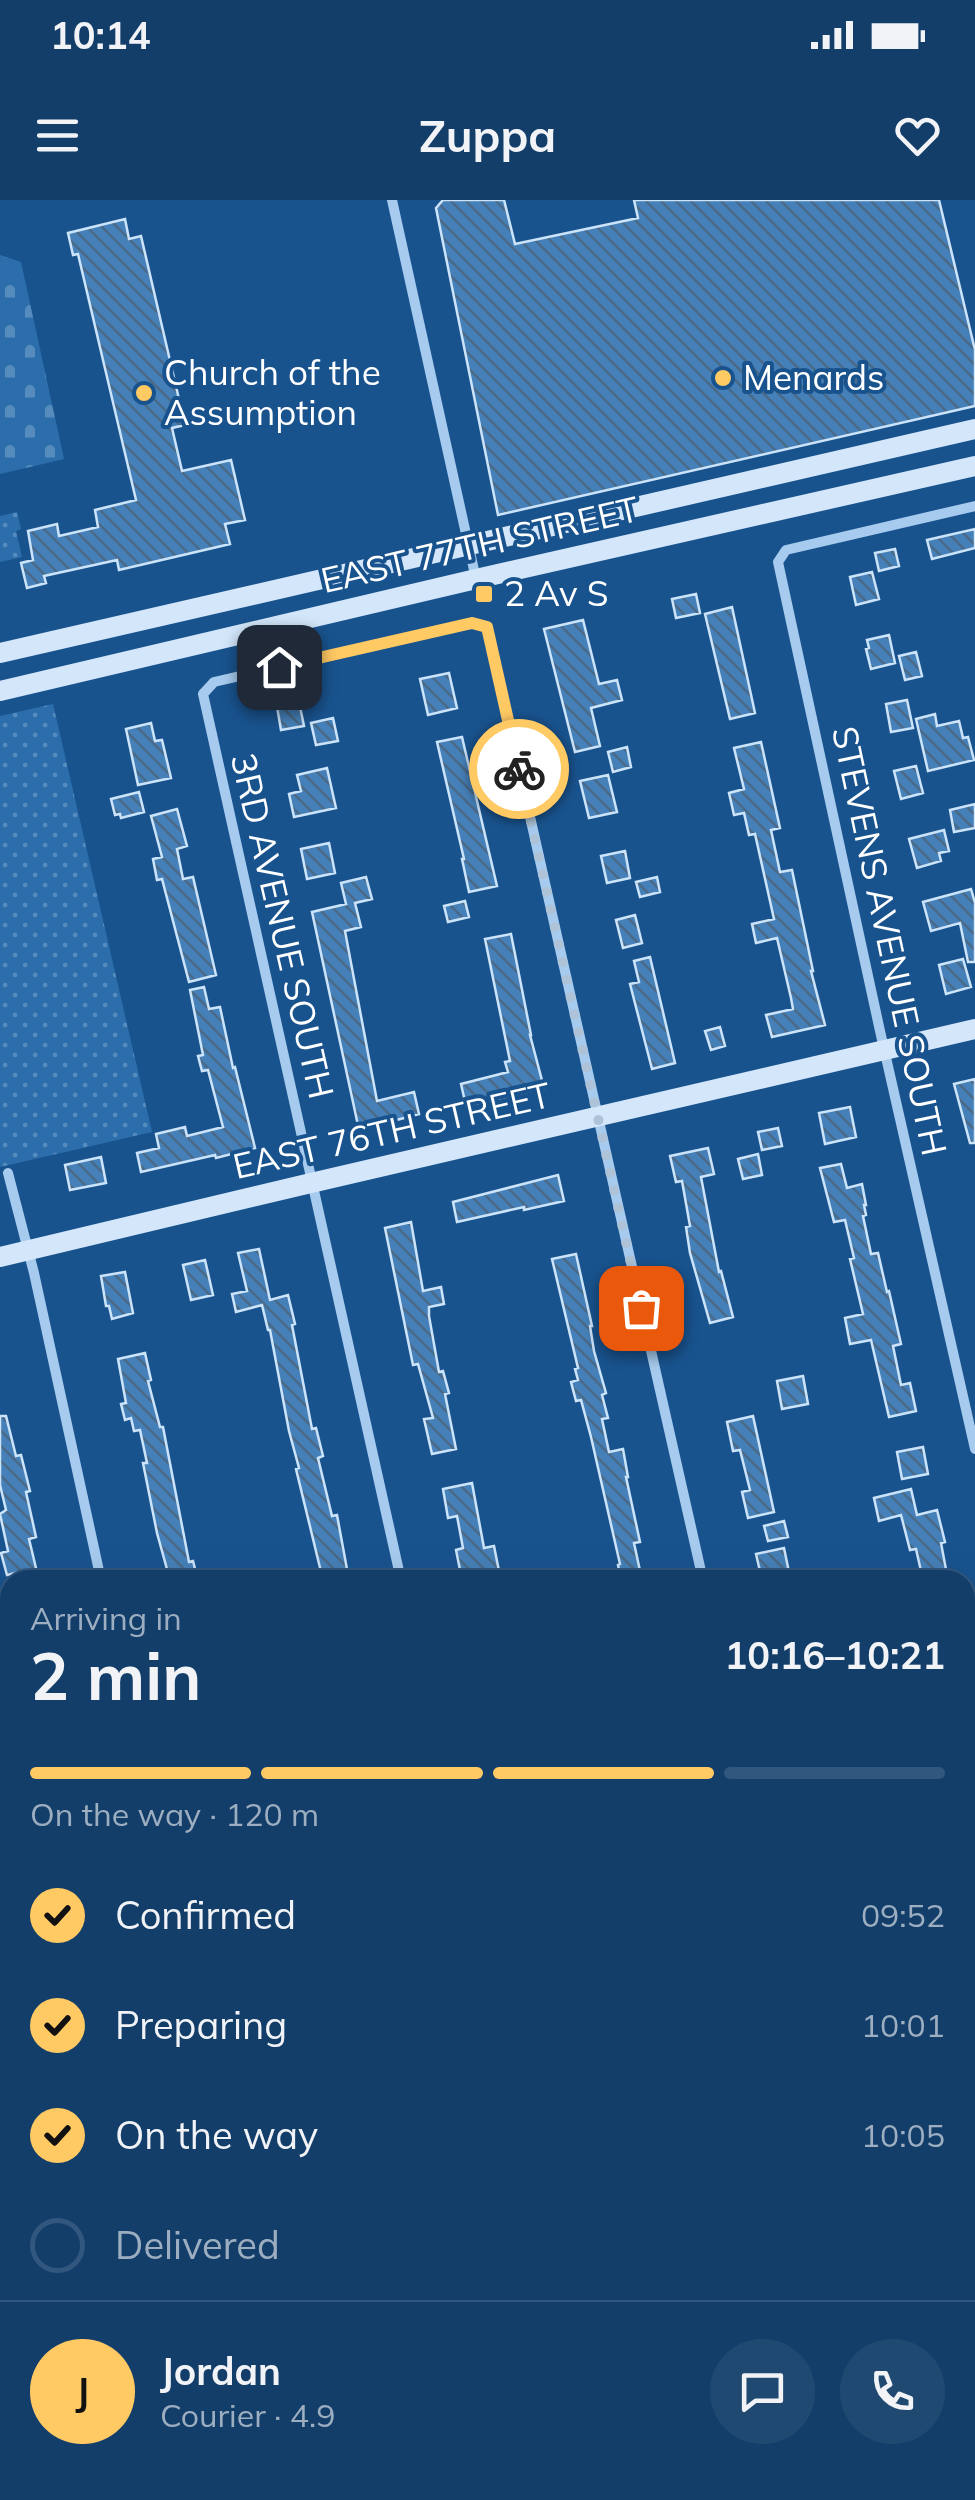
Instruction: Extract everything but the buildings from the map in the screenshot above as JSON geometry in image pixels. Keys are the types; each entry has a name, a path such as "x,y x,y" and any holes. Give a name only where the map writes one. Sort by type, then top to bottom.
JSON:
{"street":[{"path":"392,200 476,579"},
{"name":"EAST 77TH STREET","path":"0,653 975,429"},
{"path":"792,507 834,486 975,454"},
{"name":"EAST 77TH STREET","path":"0,691 975,466"},
{"name":"STEVENS AVENUE SOUTH","path":"975,506 786,550 778,562 975,1449"},
{"name":"3RD AVENUE SOUTH","path":"399,1570 202,694 214,682 472,623 487,627 598,1116"},
{"name":"EAST 76TH STREET","path":"0,1258 975,1029"},
{"path":"598,1116 701,1570"},
{"path":"8,1173 99,1570"}],"green space":[{"path":"0,255 21,262 64,459 0,474"},
{"path":"17,512 21,529 16,531 22,557 0,562 0,516"},
{"path":"53,704 152,1132 0,1167 0,716"}],"way so far":[{"path":"519,769 641,1308"}],"place":[{"name":"Menards","path":"723,378"},
{"name":"Church of the Assumption","path":"144,393"},
{"name":"2 Av S","path":"484,594"}],"route":[{"path":"279,667 472,623 487,627 519,769"}]}
